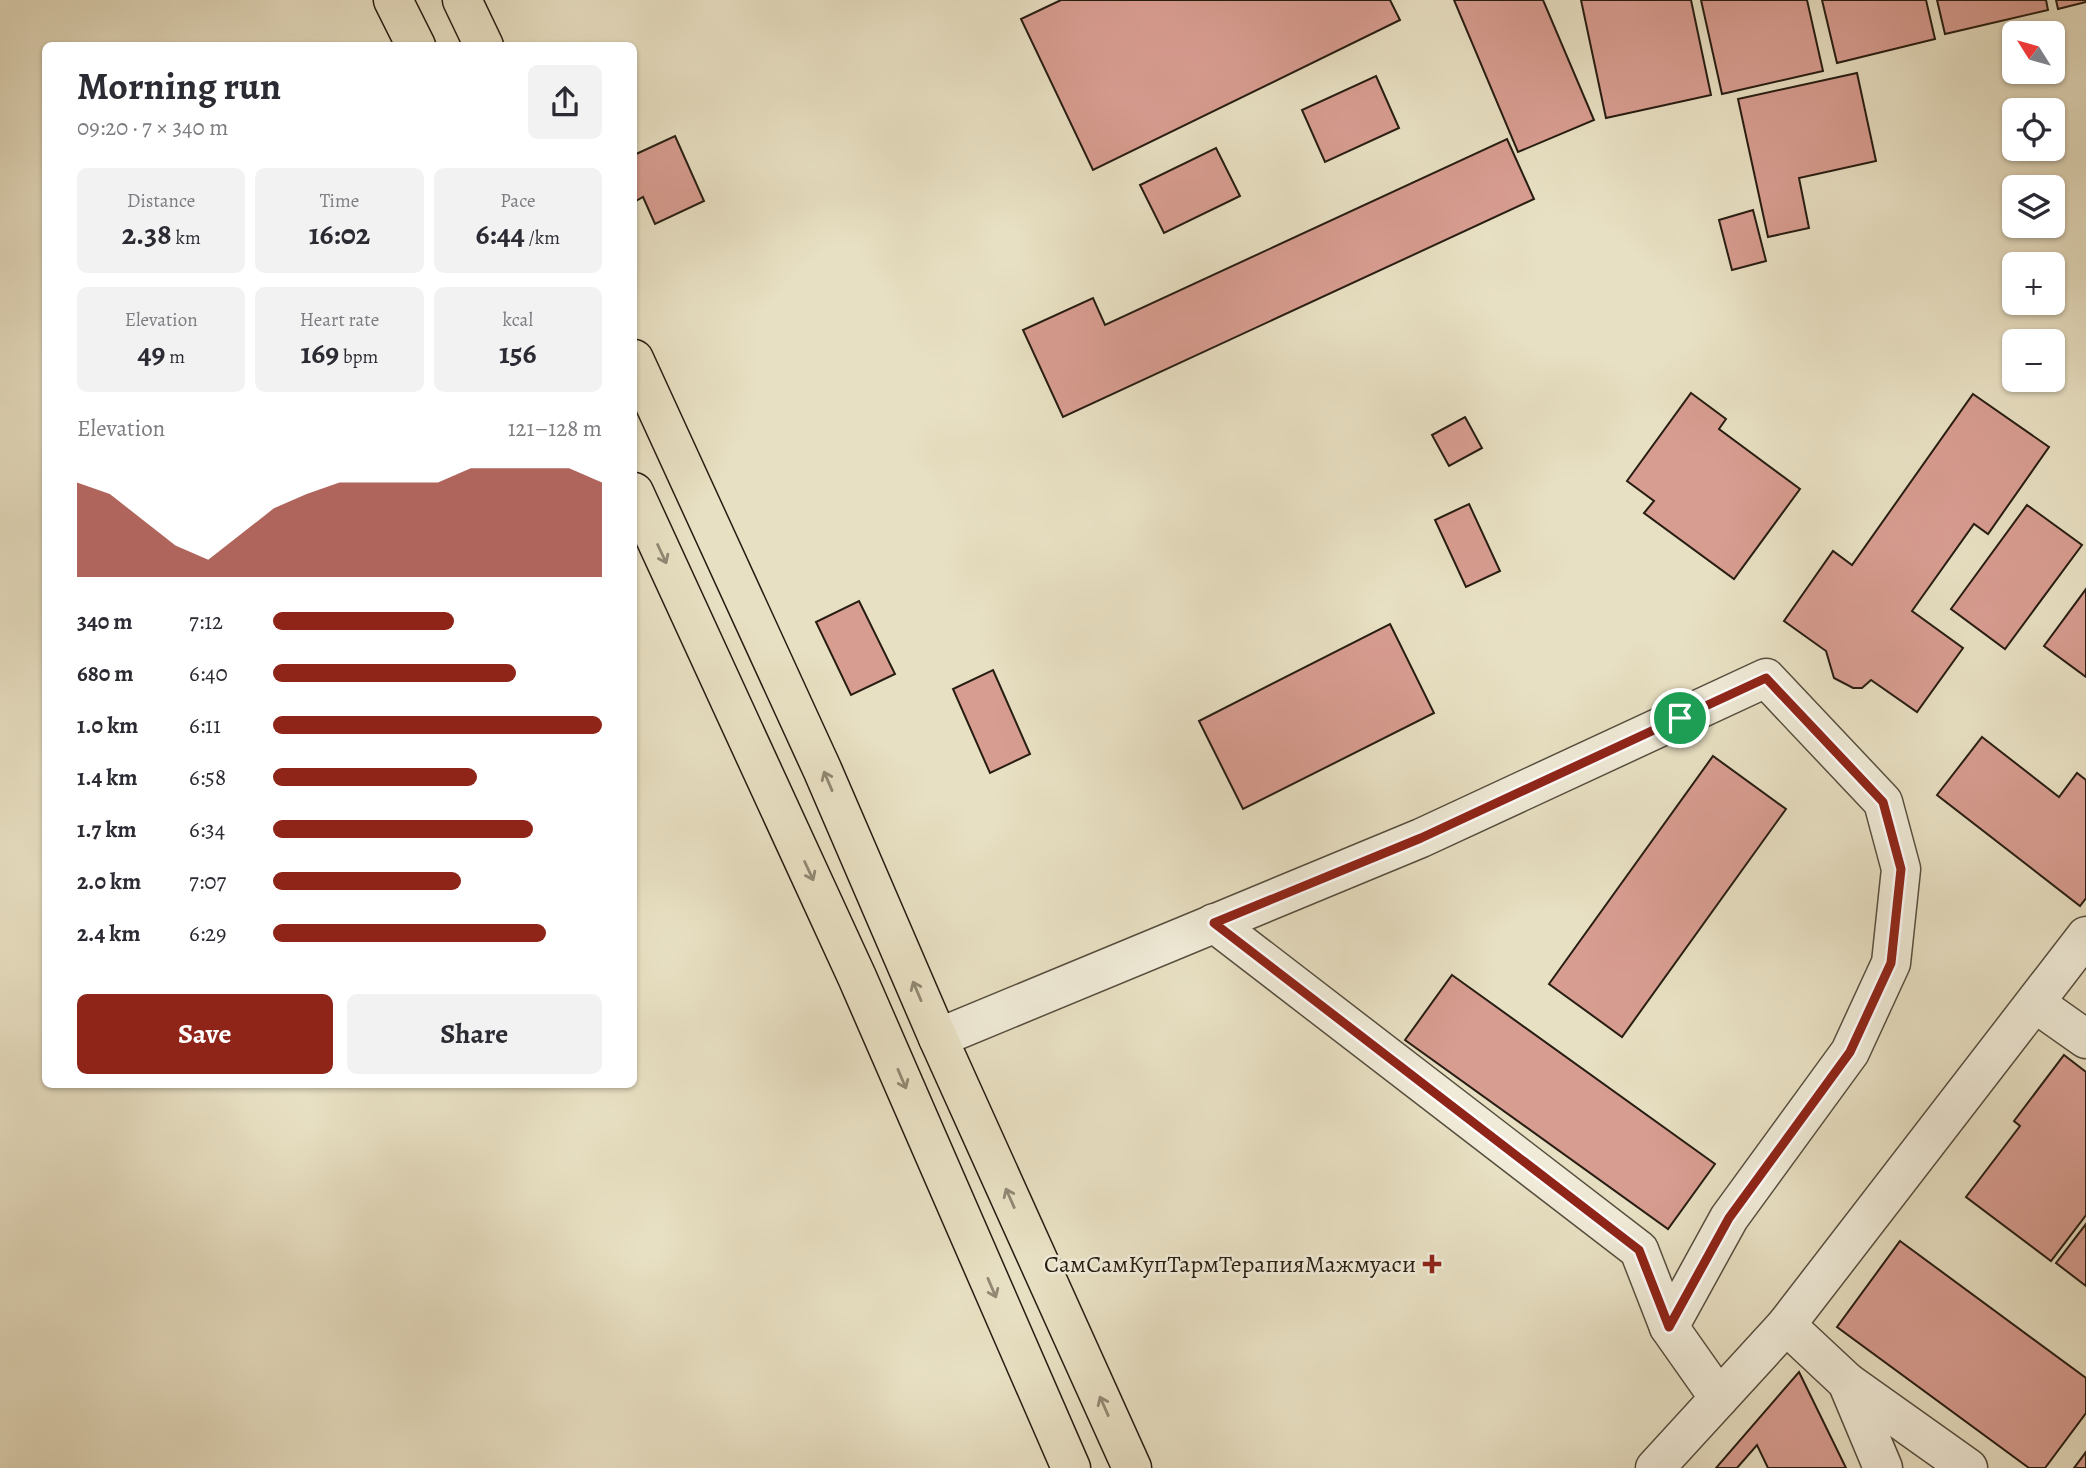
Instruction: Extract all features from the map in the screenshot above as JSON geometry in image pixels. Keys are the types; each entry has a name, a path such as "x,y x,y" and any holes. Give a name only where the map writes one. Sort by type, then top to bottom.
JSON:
{"main road":[{"path":"393,0 414,42"},
{"path":"462,0 482,42"},
{"path":"637,366 822,769 938,1038 1132,1468"},
{"path":"637,498 858,977 1071,1468"}],"street":[{"path":"938,1038 1421,838 1766,678 1883,802 1901,869 1891,963 1850,1052 1729,1218 1669,1327"},
{"path":"1214,923 1639,1250 1669,1327 1719,1398"},
{"path":"1655,1468 1786,1325 2086,936"},
{"path":"2035,1003 2086,1039"},
{"path":"1786,1325 1847,1381 1968,1468"},
{"path":"1847,1381 1883,1468"}],"building":[{"path":"1061,0 1390,0 1400,20 1093,170 1021,19"},
{"path":"1454,0 1543,0 1594,120 1518,152"},
{"path":"1581,0 1691,0 1711,95 1606,118"},
{"path":"1701,0 1807,0 1823,71 1722,94"},
{"path":"1822,0 1926,0 1935,39 1837,63"},
{"path":"1937,0 2046,0 2048,10 1945,34"},
{"path":"2056,0 2086,0 2086,2 2058,9"},
{"path":"1857,73 1876,161 1799,178 1809,228 1768,237 1738,99"},
{"path":"1376,76 1399,128 1325,162 1302,110"},
{"path":"675,136 704,201 655,224 643,197 637,200 637,154"},
{"path":"1507,139 1534,199 1063,417 1023,330 1093,298 1105,325"},
{"path":"1216,148 1240,196 1164,233 1140,185"},
{"path":"1753,210 1766,261 1732,270 1719,220"},
{"path":"1691,393 1726,419 1719,429 1800,489 1734,579 1644,513 1654,501 1627,481"},
{"path":"1973,394 2049,447 1988,534 1974,524 1912,611 1963,648 1917,712 1871,680 1862,688 1853,688 1834,678 1826,651 1784,621 1833,551 1852,565"},
{"path":"1465,417 1482,448 1449,466 1432,435"},
{"path":"1469,504 1500,571 1466,587 1435,520"},
{"path":"2027,505 2082,545 2005,649 1951,609"},
{"path":"2086,589 2086,677 2044,646"},
{"path":"859,601 895,674 851,695 816,622"},
{"path":"1390,624 1434,713 1243,809 1199,721"},
{"path":"993,670 1030,754 990,773 953,689"},
{"path":"1982,737 2059,797 2077,773 2086,780 2086,898 2080,906 1937,795"},
{"path":"1713,756 1786,809 1622,1037 1549,984"},
{"path":"1452,975 1715,1164 1668,1229 1405,1040"},
{"path":"2064,1055 2086,1072 2086,1215 2051,1261 1966,1197 2020,1126 2014,1121"},
{"path":"2086,1224 2086,1286 2056,1263"},
{"path":"1900,1241 2086,1378 2086,1413 2045,1468 2029,1468 1837,1327"},
{"path":"1799,1372 1846,1468 1768,1468 1757,1445 1737,1468 1716,1468"},
{"path":"2086,1452 2086,1468 2074,1468"}],"place":[{"name":"СамСамКупТармТерапияМажмуаси","path":"1432,1264"}],"route":[{"path":"1766,678 1883,802 1901,869 1891,963 1850,1052 1729,1218 1669,1327 1639,1250 1214,923 1421,838 1680,718 1766,678"}]}
